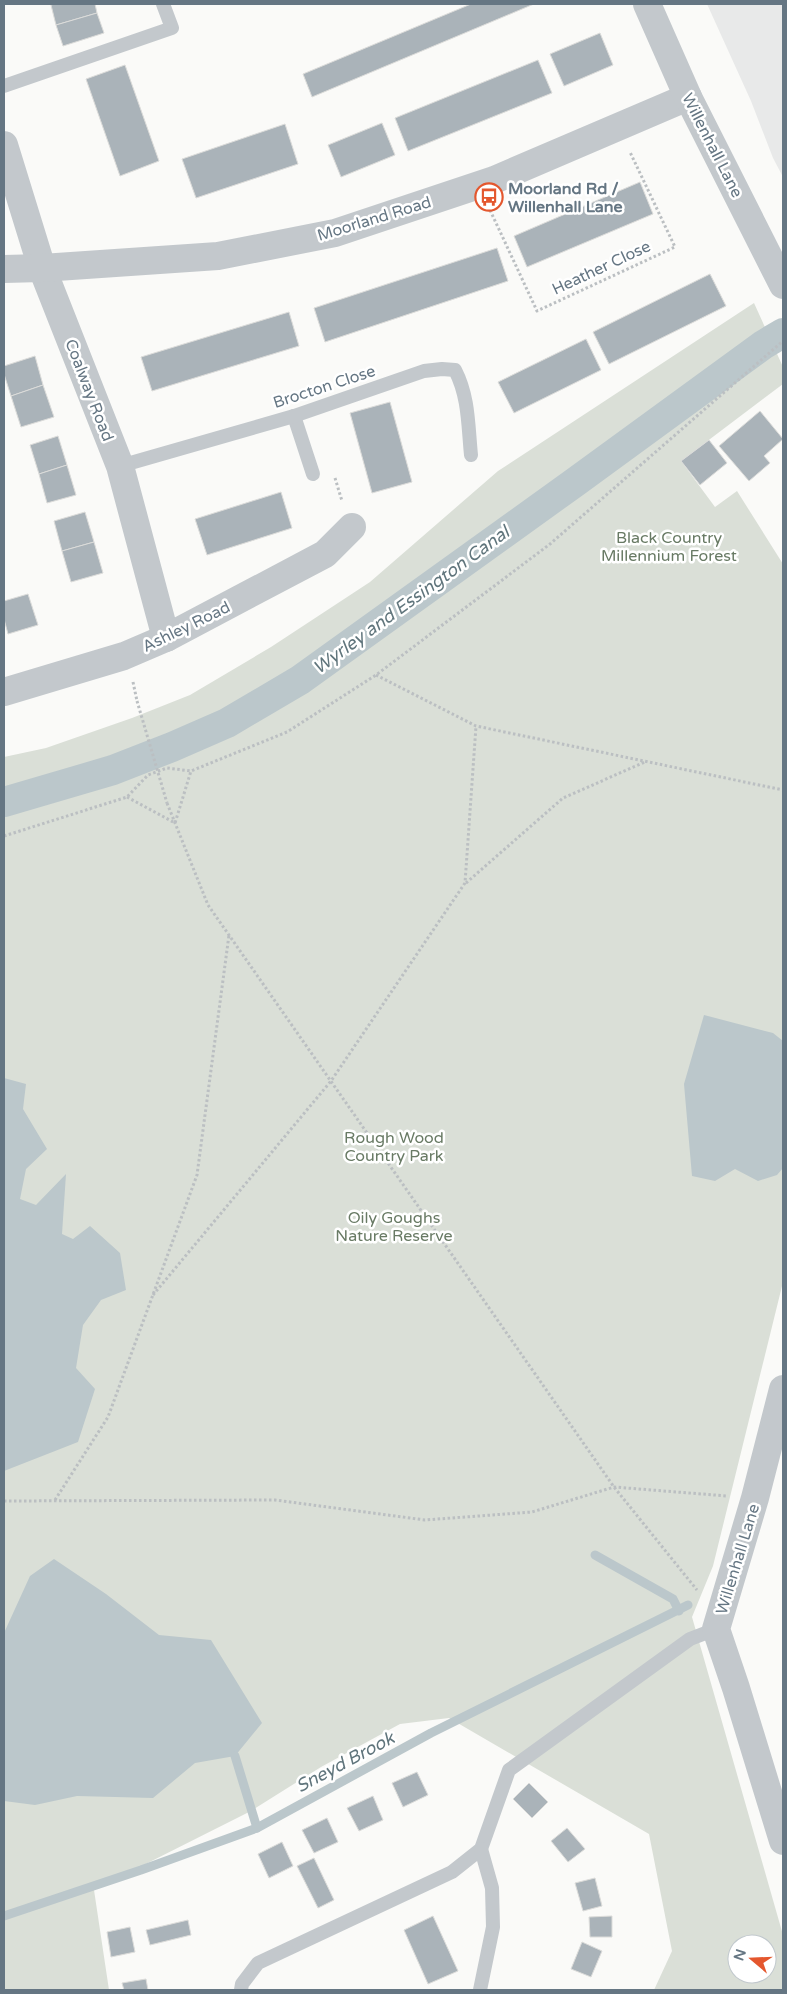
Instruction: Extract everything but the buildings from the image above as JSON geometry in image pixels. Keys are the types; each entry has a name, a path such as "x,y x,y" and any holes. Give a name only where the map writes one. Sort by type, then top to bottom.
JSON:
{"street":[{"name":"Willenhall Lane","path":"647,4 688,97 781,280"},
{"name":"Moorland Road","path":"4,269 218,256 335,233 478,186 688,97"},
{"name":"Coalway Road","path":"4,145 42,268 120,466 166,638"},
{"name":"Ashley Road","path":"4,692 124,656 166,638 325,554 352,527"},
{"name":"Willenhall Lane","path":"783,1389 779,1418 718,1623 783,1841"}],"lane":[{"path":"4,86 172,28 164,4"},
{"name":"Brocton Close","path":"120,466 294,416 424,371 442,369 455,370 462,384 467,401 471,456"},
{"path":"294,416 312,474"},
{"path":"241,1990 242,1984 258,1962 452,1872 481,1849 509,1770 690,1639 718,1623"},
{"path":"480,1990 493,1927 492,1888 481,1849"}],"path":[{"name":"Heather Close","path":"478,186 537,311 675,247 618,127"},
{"path":"4,836 127,797 148,774 167,768 191,771 287,732 376,675 550,544 783,340"},
{"path":"312,474 332,467 352,527"},
{"path":"376,675 476,726 783,790"},
{"path":"137,700 167,803 208,905 614,1487 718,1623"},
{"path":"466,883 476,726"},
{"path":"153,1295 331,1081 466,883 563,798 646,762"},
{"path":"175,823 191,771"},
{"path":"127,797 175,823"},
{"path":"54,1501 108,1417 197,1175 229,935"},
{"path":"4,1501 275,1500 425,1520 532,1512 614,1487 755,1498"}],"shaded area":[{"path":"707,4 783,4 783,177 773,158 751,101"},
{"path":"704,1015 773,1033 783,1041 783,1168 777,1175 758,1181 735,1169 715,1181 692,1176 684,1084"},
{"path":"4,1078 26,1084 23,1109 47,1149 26,1169 20,1199 36,1205 66,1174 62,1234 73,1239 90,1226 120,1253 126,1290 101,1300 83,1325 76,1368 95,1389 78,1442 4,1471"},
{"path":"54,1559 106,1594 159,1635 211,1640 262,1723 235,1756 195,1763 153,1798 77,1796 35,1805 4,1801 4,1633 30,1576"}],"green space":[{"name":"Rough Wood Country Park","path":"754,303 783,367 783,384 681,461 715,507 737,491 783,564 783,1282 713,1566 692,1617 783,1935 783,1990 654,1990 672,1951 649,1834 449,1718 400,1724 321,1767 249,1812 94,1890 109,1990 4,1990 4,757 46,748 132,718 190,695 271,647 370,582 498,471"}],"waterway":[{"name":"Wyrley and Essington Canal","path":"4,802 113,770 172,747 227,723 300,680 763,345 783,333"},
{"path":"595,1555 673,1599 679,1611"},
{"name":"Sneyd Brook","path":"4,1916 141,1870 257,1828 431,1733 688,1605"},
{"path":"235,1756 257,1828"}],"place":[{"name":"Moorland Rd / Willenhall Lane","path":"489,197"}],"park label":[{"name":"Black Country Millennium Forest","path":"669,546"},
{"name":"Oily Goughs Nature Reserve","path":"394,1226"}]}
